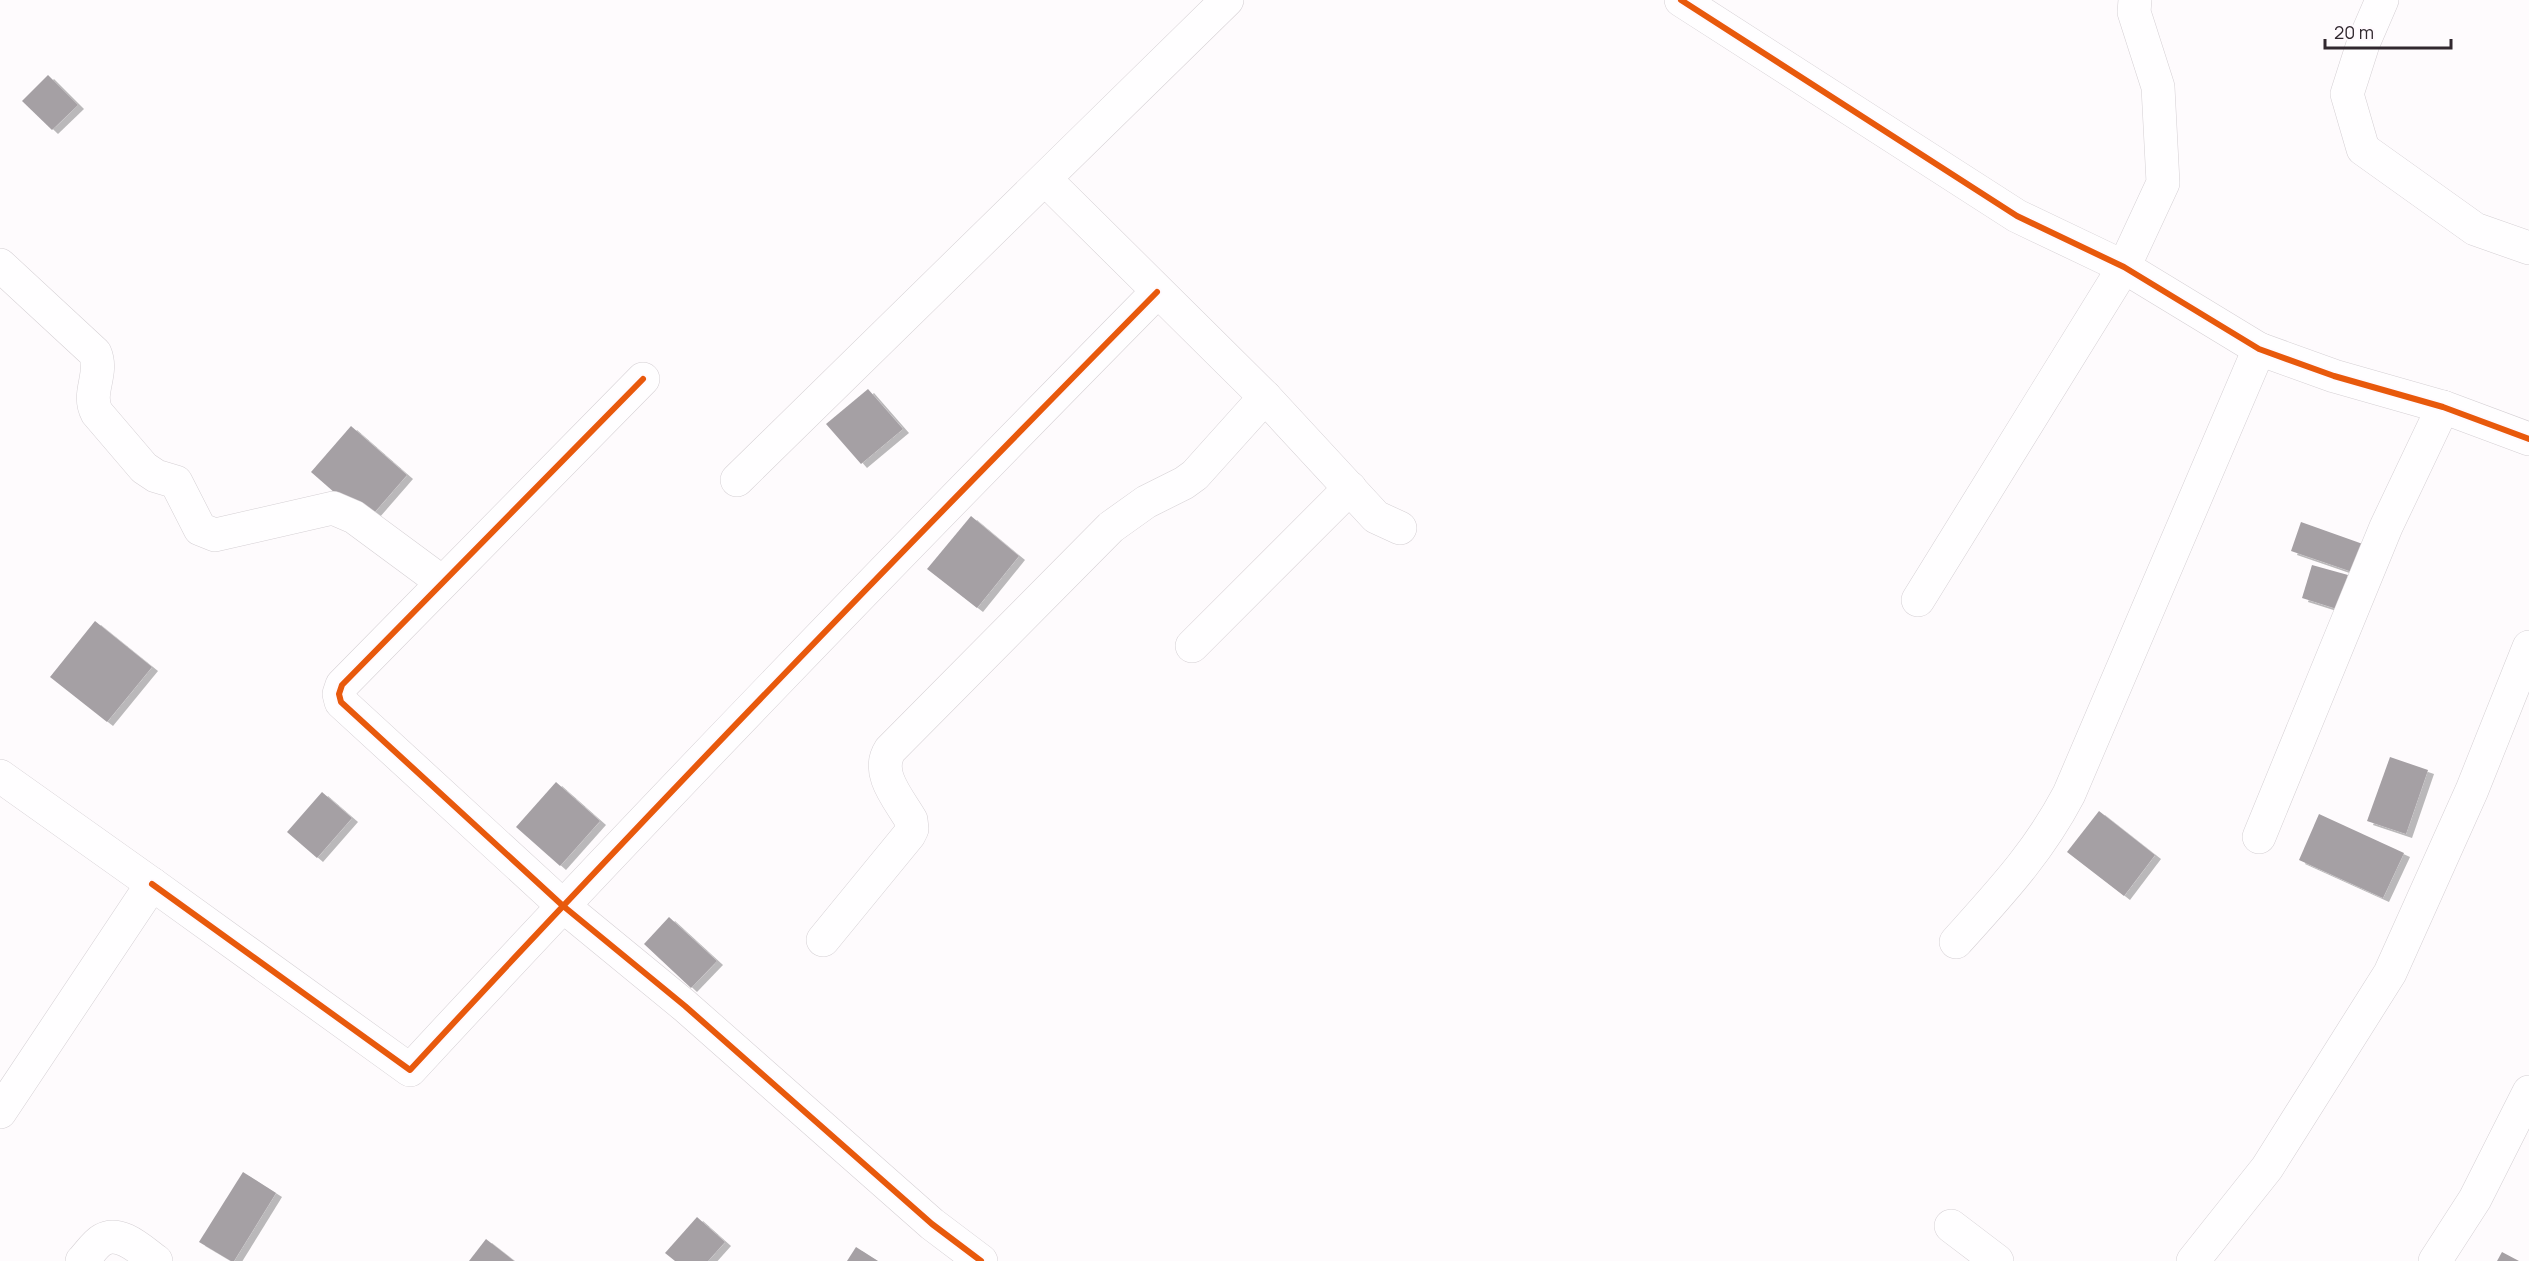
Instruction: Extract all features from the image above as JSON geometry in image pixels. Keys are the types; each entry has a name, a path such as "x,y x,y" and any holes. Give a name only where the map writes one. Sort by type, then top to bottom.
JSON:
{"street":[{"path":"737,480 1227,0"},
{"path":"1681,0 2017,216 2124,267 2259,349 2334,376 2443,408 2529,439"},
{"path":"1918,600 2124,267 2163,183 2158,87 2134,12 2135,0"},
{"path":"2382,0 2363,44 2347,94 2363,149 2475,229 2529,248"},
{"path":"1045,179 1264,397 1376,517 1400,528"},
{"path":"0,265 95,353 99,368 92,404 97,413 144,468 156,476 176,482 200,530 215,535 333,508 354,517 442,582"},
{"path":"0,776 410,1070 562,905 915,538 1158,292"},
{"path":"1956,942 2024,867 2051,828 2069,794 2259,349"},
{"path":"643,379 342,685 339,694 341,702 562,905 685,1006 932,1224 946,1251 981,1261"},
{"path":"823,940 912,829 911,820 883,771 884,758 890,750 1111,527 1146,502 1195,475 1264,397"},
{"path":"2259,837 2386,527 2443,408"},
{"path":"1192,646 1350,488"},
{"path":"2193,1261 2267,1168 2390,973 2472,790 2529,647"},
{"path":"0,1112 152,884"},
{"path":"2435,1261 2475,1199 2529,1092"},
{"path":"1951,1226 1997,1261"},
{"path":"82,1261 101,1240 114,1236 128,1241 156,1261"}],"building":[{"path":"48,75 78,105 52,130 22,101"},
{"path":"868,389 903,429 861,464 826,424"},
{"path":"351,426 407,475 367,521 311,472"},
{"path":"971,516 1019,556 977,608 927,569"},
{"path":"2301,522 2374,548 2364,576 2291,551"},
{"path":"2312,565 2348,575 2337,609 2302,598"},
{"path":"95,621 152,667 107,722 50,677"},
{"path":"2390,757 2428,770 2406,834 2367,821"},
{"path":"556,782 600,821 560,866 516,827"},
{"path":"322,792 352,818 317,858 287,832"},
{"path":"2099,811 2155,855 2124,896 2067,852"},
{"path":"2319,814 2404,853 2383,898 2299,860"},
{"path":"669,917 717,961 691,988 644,944"},
{"path":"243,1172 276,1193 234,1261 231,1261 199,1242"},
{"path":"697,1217 725,1242 708,1261 675,1261 665,1253"},
{"path":"486,1239 514,1261 469,1261"},
{"path":"856,1247 878,1261 847,1261"},
{"path":"2502,1252 2519,1261 2497,1261"}],"cycle path":[{"path":"1681,0 2017,216 2124,267 2259,349 2334,376 2443,407 2529,439"},
{"path":"152,884 410,1070 780,678 1157,292"},
{"path":"643,379 342,685 339,694 341,702 562,905 685,1006 932,1224 981,1261"}]}
